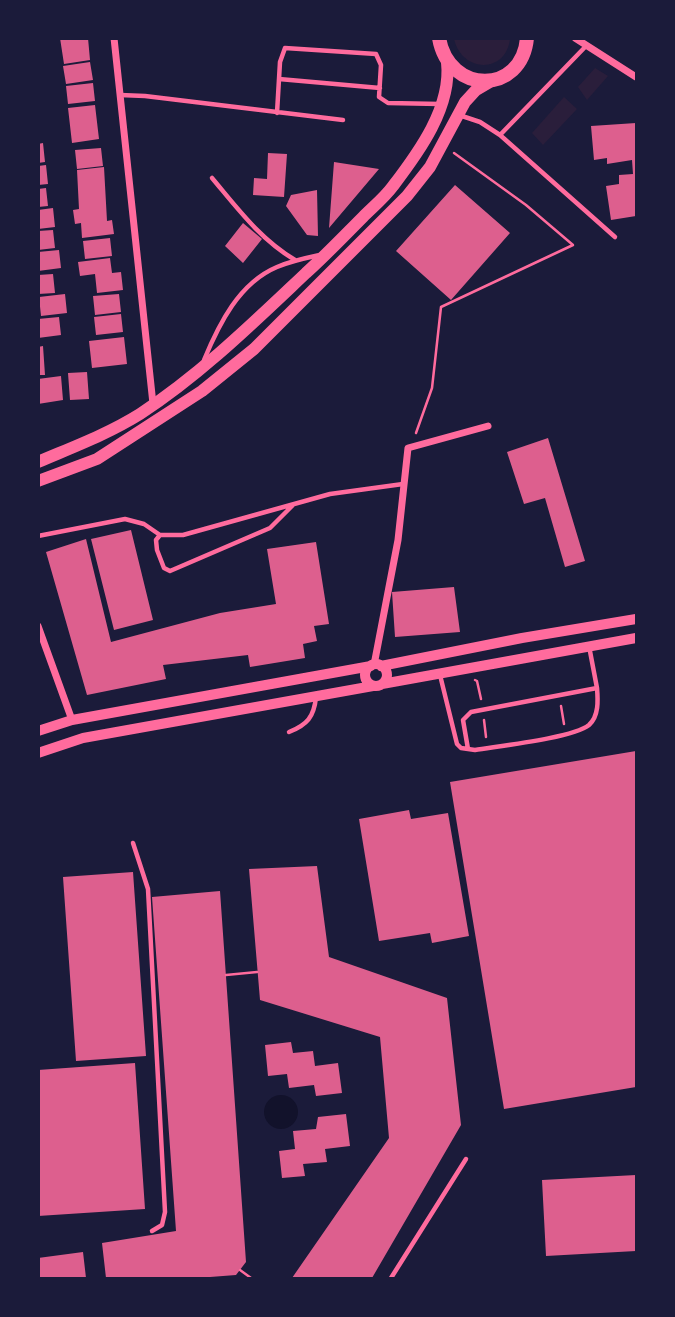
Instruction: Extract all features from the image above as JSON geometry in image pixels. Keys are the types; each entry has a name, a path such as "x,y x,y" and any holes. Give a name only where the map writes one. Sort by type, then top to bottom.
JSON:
{"main road":[{"path":"439,38 441,51 456,72 480,81 493,80"},
{"path":"38,481 97,458 202,391 254,349 407,196 430,167 465,102 476,90 515,68 523,58 528,41"},
{"path":"38,461 98,437 153,404 238,339 327,253 392,188 426,135 442,104 449,76 447,62"}],"street":[{"path":"114,38 153,404"},
{"path":"575,38 636,77"},
{"path":"375,666 398,540 408,448 488,426"},
{"path":"38,731 72,720 636,619"},
{"path":"38,626 72,720"},
{"path":"38,753 83,738 636,638"},
{"path":"375,666 366,671 366,678 378,685"},
{"path":"375,666 387,675 378,685"}],"lane":[{"path":"500,135 587,45"},
{"path":"277,113 279,79 285,48 376,54 381,65 379,97 388,103 442,104"},
{"path":"279,79 380,88"},
{"path":"120,95 343,120"},
{"path":"458,115 480,122 500,135 615,237"},
{"path":"212,177 256,231 274,248 295,261"},
{"path":"200,369 214,337 245,290 263,275 295,261 327,253"},
{"path":"38,536 125,519 144,524 160,535 183,535 330,494 403,484"},
{"path":"160,535 156,540 157,550 164,568 170,571 270,528 295,503"},
{"path":"439,674 457,744 461,748 566,734 589,725 597,713 597,688 589,645"},
{"path":"468,749 463,720 471,712 597,688"},
{"path":"289,732 303,726 310,719 316,697"},
{"path":"133,842 148,889 165,1212 162,1225 152,1231"},
{"path":"391,1279 466,1159"}],"path":[{"path":"408,448 432,388 441,307 573,244 526,205 443,145"},
{"path":"559,695 566,734"},
{"path":"226,975 257,972"},
{"path":"240,1270 251,1279"}],"shaded area":[{"path":"454,38 510,39 501,59 484,65 466,58"},
{"path":"595,68 608,76 587,100 578,87"},
{"path":"564,97 577,109 543,145 532,133"},
{"path":"281,1095 293,1100 298,1112 293,1124 281,1129 269,1124 264,1112 269,1100"}],"building":[{"path":"60,38 88,38 90,60 64,64"},
{"path":"90,62 93,80 66,84 63,66"},
{"path":"93,83 95,101 68,104 66,86"},
{"path":"95,105 99,139 72,143 68,108"},
{"path":"636,123 636,216 611,220 606,186 619,184 619,175 633,174 632,160 607,164 607,158 594,160 591,126"},
{"path":"43,143 45,162 38,163 38,144"},
{"path":"101,148 103,166 77,169 75,150"},
{"path":"268,153 287,154 284,197 253,195 254,178 267,179"},
{"path":"334,162 379,169 329,228"},
{"path":"46,165 48,184 38,185 38,166"},
{"path":"104,167 107,221 112,220 114,234 82,238 81,223 75,224 73,210 79,209 77,170"},
{"path":"455,185 510,233 451,300 396,251"},
{"path":"46,188 48,206 38,207 38,189"},
{"path":"317,190 318,236 307,235 286,206 291,195"},
{"path":"53,208 55,227 38,229 38,210"},
{"path":"243,223 262,239 243,263 225,246"},
{"path":"53,230 55,248 38,250 38,231"},
{"path":"110,238 112,256 85,259 83,241"},
{"path":"59,250 61,268 38,271 38,252"},
{"path":"110,258 112,273 121,272 123,290 97,293 95,274 80,276 78,262"},
{"path":"53,274 55,293 38,294 38,275"},
{"path":"65,294 67,313 41,316 39,297"},
{"path":"119,294 121,312 95,315 93,296"},
{"path":"121,314 123,332 96,335 94,317"},
{"path":"59,317 61,335 38,338 38,319"},
{"path":"124,337 127,364 92,368 89,341"},
{"path":"43,346 45,375 38,375 38,347"},
{"path":"87,372 89,399 70,400 68,373"},
{"path":"61,376 63,400 38,404 38,379"},
{"path":"548,438 585,561 565,567 545,498 524,504 507,452"},
{"path":"131,530 153,620 114,630 91,539"},
{"path":"86,539 111,642 220,613 276,604 267,549 316,542 329,624 314,626 317,641 303,644 305,658 250,667 248,655 163,665 166,679 87,695 46,552"},
{"path":"454,587 460,632 395,637 392,592"},
{"path":"636,751 636,1087 504,1109 450,782"},
{"path":"409,810 411,819 448,813 469,936 432,943 430,933 379,941 359,819"},
{"path":"317,866 329,957 447,998 461,1125 372,1278 292,1278 389,1138 380,1037 260,1000 249,869"},
{"path":"133,872 146,1056 76,1061 63,877"},
{"path":"220,891 246,1262 236,1275 106,1278 102,1243 176,1231 152,897"},
{"path":"291,1042 293,1053 313,1051 315,1066 338,1063 342,1093 316,1096 314,1085 289,1088 287,1074 268,1076 265,1045"},
{"path":"135,1063 145,1209 38,1216 38,1070"},
{"path":"346,1114 350,1146 325,1149 327,1162 303,1164 305,1176 282,1178 279,1151 295,1149 293,1131 316,1129 318,1117"},
{"path":"636,1175 636,1251 546,1256 542,1180"},
{"path":"83,1252 86,1278 38,1278 38,1258"}]}
